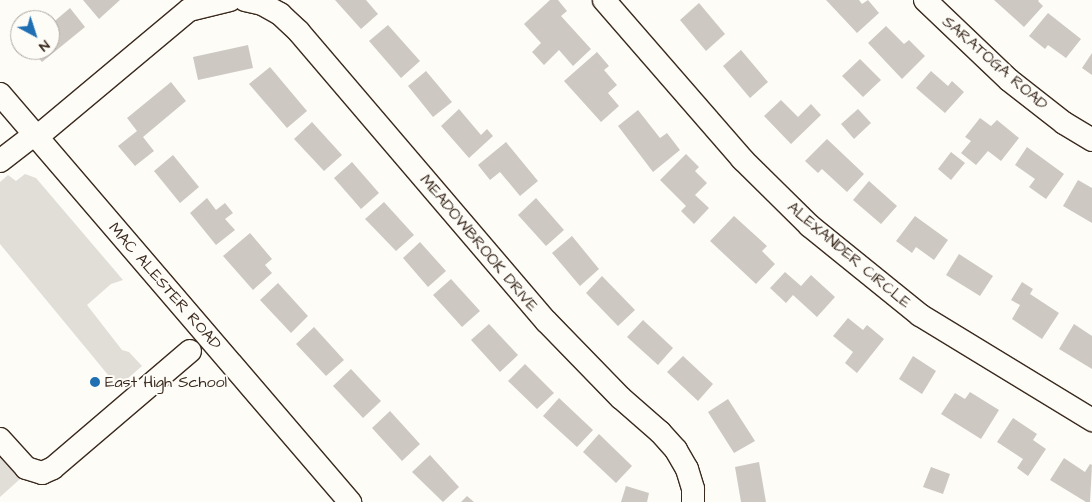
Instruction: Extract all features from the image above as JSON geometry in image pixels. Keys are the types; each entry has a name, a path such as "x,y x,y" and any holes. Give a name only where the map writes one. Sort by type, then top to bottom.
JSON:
{"street":[{"path":"0,161 36,135 189,10 230,0"},
{"name":"MEADOWBROOK DRIVE","path":"246,0 262,4 280,14 299,32 546,321 621,398 660,432 676,450 687,469 693,488 694,502"},
{"name":"ALEXANDER CIRCLE","path":"604,0 742,159 810,226 920,315 1092,420"},
{"name":"SARATOGA ROAD","path":"925,0 1009,80 1064,123 1092,140"},
{"name":"MAC ALESTER ROAD","path":"0,94 350,502"},
{"path":"0,439 26,468 42,473 53,468 190,352"}],"shaded area":[{"path":"25,174 36,178 123,280 111,284 87,305 122,350 129,352 142,366 118,387 0,244 0,182 8,175 16,181"},
{"path":"0,457 20,479 0,497"}],"building":[{"path":"83,0 120,0 99,19"},
{"path":"335,0 366,0 378,14 361,29"},
{"path":"550,0 558,0 567,11 561,16 591,49 573,66 559,50 544,65 532,52 541,43 524,24"},
{"path":"826,0 859,0 862,4 868,0 879,13 857,33"},
{"path":"994,0 1039,0 1043,6 1024,27"},
{"path":"699,3 725,34 706,51 680,20"},
{"path":"70,8 85,27 60,47 60,16"},
{"path":"1048,13 1081,39 1066,58 1048,45 1045,49 1029,36"},
{"path":"388,25 420,61 401,78 369,41"},
{"path":"886,26 904,44 909,40 925,56 902,79 868,43"},
{"path":"248,45 253,68 198,80 193,57"},
{"path":"741,50 768,82 750,98 723,66"},
{"path":"597,52 609,66 604,70 617,85 608,93 619,106 601,122 564,81"},
{"path":"1092,53 1092,75 1082,68"},
{"path":"860,59 881,80 863,97 842,76"},
{"path":"270,67 307,111 287,128 249,84"},
{"path":"426,71 452,102 433,117 408,86"},
{"path":"931,71 948,86 952,81 964,92 945,113 916,88"},
{"path":"171,82 186,101 143,137 154,151 135,166 118,146 137,131 127,118"},
{"path":"781,100 798,117 811,104 821,115 791,144 764,116"},
{"path":"459,109 481,135 487,129 493,136 469,158 441,126"},
{"path":"858,109 871,123 854,139 841,124"},
{"path":"638,110 660,138 667,133 680,150 653,172 618,126"},
{"path":"980,118 991,126 997,120 1019,138 1001,161 988,151 976,165 961,153 971,141 965,137"},
{"path":"312,122 342,155 324,171 294,139"},
{"path":"827,139 864,174 847,192 822,169 818,173 805,161"},
{"path":"506,142 538,181 520,196 500,172 490,180 478,165"},
{"path":"1027,147 1064,174 1046,199 1029,187 1035,179 1015,165"},
{"path":"951,152 965,163 951,180 938,169"},
{"path":"686,154 699,167 695,171 707,183 695,195 709,208 694,224 681,211 686,206 660,180"},
{"path":"173,155 199,187 180,203 154,171"},
{"path":"352,162 379,193 361,209 334,178"},
{"path":"1078,180 1092,188 1092,223 1063,206"},
{"path":"869,181 897,206 881,224 853,200"},
{"path":"207,198 216,210 225,203 233,213 225,219 235,230 216,245 190,213"},
{"path":"536,198 564,230 546,246 518,215"},
{"path":"384,202 414,235 396,251 365,219"},
{"path":"734,216 767,246 762,251 775,264 756,284 710,241"},
{"path":"915,216 948,240 934,260 916,247 912,253 896,241"},
{"path":"250,233 272,259 265,265 272,273 253,290 223,256"},
{"path":"572,236 599,269 580,286 552,253"},
{"path":"420,242 446,271 428,287 403,258"},
{"path":"959,254 993,276 980,296 946,275"},
{"path":"785,272 801,286 811,275 835,297 817,317 793,295 786,303 770,288"},
{"path":"602,276 635,310 618,326 586,293"},
{"path":"451,279 480,311 462,327 433,295"},
{"path":"1022,282 1033,289 1030,294 1059,313 1042,339 1012,319 1020,305 1011,300"},
{"path":"278,283 308,316 291,333 260,300"},
{"path":"848,318 863,330 867,325 884,339 857,373 845,363 853,352 833,336"},
{"path":"643,320 673,348 658,365 627,337"},
{"path":"489,324 518,355 500,372 471,340"},
{"path":"1074,324 1092,336 1092,369 1059,349"},
{"path":"314,327 344,360 326,376 296,344"},
{"path":"683,356 713,384 698,401 667,372"},
{"path":"913,356 936,371 922,394 899,379"},
{"path":"525,364 554,393 537,409 508,381"},
{"path":"351,369 381,401 363,418 333,386"},
{"path":"970,392 999,410 981,439 941,414 955,393 965,399"},
{"path":"559,398 593,430 577,447 543,416"},
{"path":"728,399 755,441 734,453 708,412"},
{"path":"390,411 420,444 402,461 372,428"},
{"path":"1013,418 1037,434 1033,440 1046,449 1028,476 1017,468 1023,459 997,442"},
{"path":"599,434 632,466 616,483 583,452"},
{"path":"430,455 459,487 443,502 412,472"},
{"path":"1064,458 1085,472 1090,464 1092,465 1090,502 1086,502 1050,480"},
{"path":"759,462 766,502 741,502 735,467"},
{"path":"931,467 950,474 943,494 923,487"},
{"path":"626,486 649,493 647,502 621,502"},
{"path":"467,496 474,502 461,502"}],"place":[{"name":"East High School","path":"95,382"}]}
